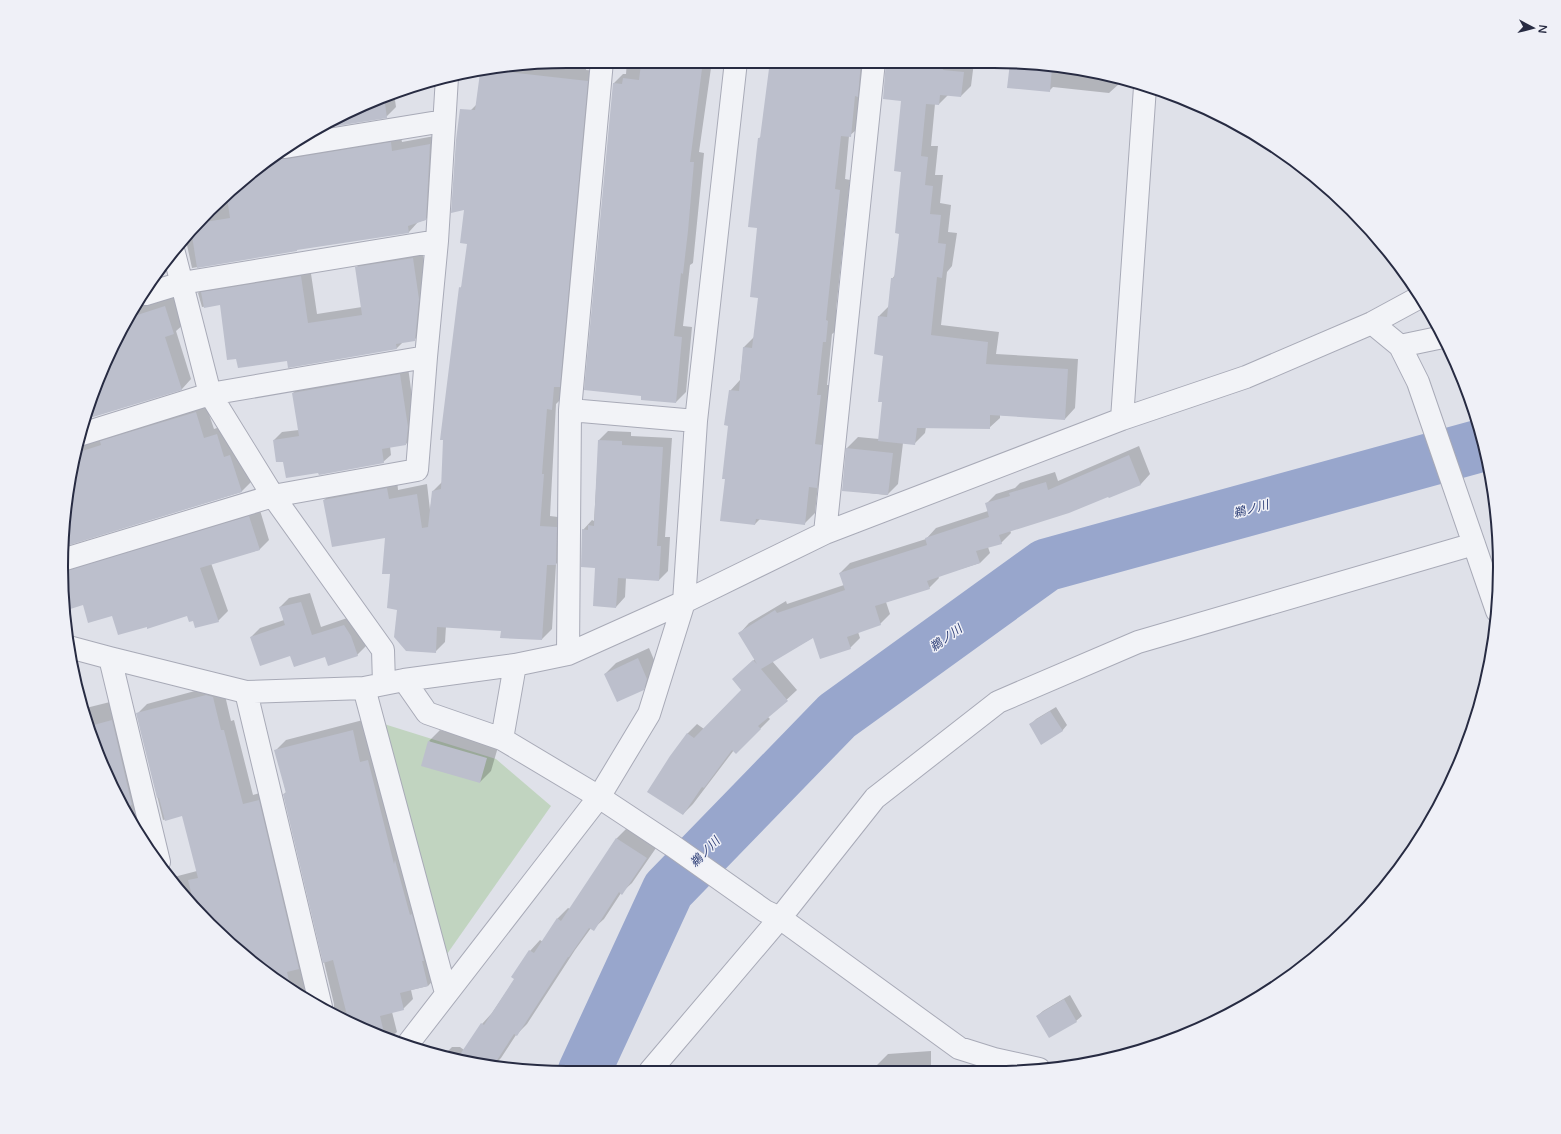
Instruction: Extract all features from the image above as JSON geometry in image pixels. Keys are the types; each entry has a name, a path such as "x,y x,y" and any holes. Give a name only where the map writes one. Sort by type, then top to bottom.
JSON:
{"street":[{"path":"568,654 570,410 601,68"},
{"path":"409,1041 599,797 649,714 684,602 696,420 735,68"},
{"path":"825,534 873,68"},
{"path":"68,558 273,496 417,470 437,241 446,83"},
{"path":"1122,418 1145,91"},
{"path":"302,144 444,121"},
{"path":"150,293 182,282 437,241"},
{"path":"175,258 210,394 273,496 383,650 384,684 446,994"},
{"path":"75,649 246,692 384,684 516,665 568,654 684,602 825,534 1122,418 1246,377 1372,323 1415,300"},
{"path":"1372,323 1400,346 1418,382 1492,597"},
{"path":"1400,346 1438,338"},
{"path":"87,433 210,394 426,357"},
{"path":"570,410 696,420"},
{"path":"654,1066 773,915 875,798 998,702 1138,642 1474,544"},
{"path":"110,658 156,850"},
{"path":"502,739 516,665"},
{"path":"384,684 426,713 502,739 599,797 773,915 959,1048 994,1059 1022,1065"},
{"path":"246,692 319,1000"}],"green space":[{"path":"384,724 496,759 551,806 440,964"}],"building":[{"path":"640,68 702,68 690,162 694,162 688,231 683,274 681,273 674,336 682,337 676,403 641,400 641,396 584,390 613,83 622,84 623,78 639,80"},
{"path":"769,68 860,68 858,97 855,96 851,137 841,136 835,189 840,190 826,320 828,321 826,342 823,342 817,395 821,395 815,444 822,445 817,488 809,487 805,525 756,519 755,525 720,521 725,479 722,479 728,426 724,425 729,390 739,391 743,347 752,348 758,298 750,297 757,228 748,227 758,138 760,138"},
{"path":"885,68 943,68 943,70 964,72 961,97 940,95 939,105 926,104 921,156 928,157 925,185 933,186 930,214 941,215 938,243 946,244 942,278 937,277 931,335 988,342 986,364 1068,369 1065,420 990,415 990,429 917,428 915,445 878,441 882,402 878,402 883,356 874,354 878,316 887,317 891,278 894,278 899,234 895,233 901,172 894,171 901,101 883,99"},
{"path":"1009,68 1052,71 1050,92 1007,88"},
{"path":"507,72 588,81 560,387 554,387 552,410 547,409 542,474 544,474 540,526 557,527 556,565 547,565 542,640 500,638 501,631 437,627 436,653 406,651 394,637 397,610 387,608 390,574 382,574 385,538 332,547 323,500 387,488 389,499 417,494 422,528 428,527 432,491 441,489 443,440 440,440 459,287 461,288 467,244 460,243 464,210 451,213 456,140 460,109 475,110 480,76"},
{"path":"385,103 387,118 332,127 346,119"},
{"path":"391,142 392,151 430,144 426,220 408,226 409,233 297,250 197,268 192,238 207,222 230,218 228,202 263,171 281,159 287,159"},
{"path":"413,258 419,299 415,341 396,344 397,349 288,368 287,361 238,368 236,359 227,360 220,305 204,308 201,292 301,276 308,323 362,315 355,267"},
{"path":"165,306 174,334 165,337 182,390 93,417 92,414 94,407 106,376 119,346 136,315"},
{"path":"400,374 408,427 406,445 382,449 384,463 319,475 318,473 286,478 283,462 276,462 273,440 299,436 292,393"},
{"path":"196,412 204,438 217,434 224,457 230,455 242,492 69,545 72,502 82,451 101,445 100,441"},
{"path":"598,440 622,441 622,445 663,447 657,546 661,546 659,581 618,578 616,608 593,606 595,568 581,567 582,529 588,530 588,525 594,526"},
{"path":"846,448 893,453 888,495 842,491"},
{"path":"1129,455 1141,485 1069,513 999,535 1002,544 976,551 980,563 927,581 930,589 875,606 881,625 847,637 851,649 820,659 813,638 761,669 788,701 758,726 761,729 736,754 732,750 704,788 702,787 683,815 647,792 687,733 694,738 741,690 732,679 753,660 757,664 738,633 775,610 777,613 845,590 839,573 927,545 925,538 989,517 985,503 1010,496 1009,493 1046,482 1048,490"},
{"path":"249,516 260,550 200,568 219,622 195,628 193,621 189,622 187,616 147,629 147,627 118,635 112,616 88,623 83,605 70,609 68,570"},
{"path":"301,602 312,635 344,625 351,636 358,656 328,666 325,657 294,667 290,656 260,666 250,637 285,625 279,607"},
{"path":"638,658 647,679 644,690 617,702 604,674"},
{"path":"206,695 213,697 221,730 224,730 243,804 259,800 299,969 287,972 289,981 263,963 238,942 214,920 192,896 188,880 198,878 182,816 165,821 159,798 157,798 136,713"},
{"path":"1050,711 1063,731 1041,745 1029,724"},
{"path":"112,720 132,805 129,806 119,788 93,725"},
{"path":"353,730 360,762 368,760 394,864 395,860 410,915 412,914 424,961 422,961 428,986 400,993 404,1010 380,1016 384,1031 347,1015 333,960 323,963 283,794 286,793 274,750"},
{"path":"428,741 487,758 480,783 421,766"},
{"path":"616,838 647,858 622,895 619,892 594,931 589,928 568,957 517,1036 514,1034 497,1061 460,1054 481,1023 484,1025 514,979 511,977 529,950 534,953 557,918 561,921"},
{"path":"1064,999 1077,1022 1049,1038 1036,1016"}],"waterway":[{"name":"鵜ノ川","path":"587,1066 668,890 837,716 1046,565 1478,446"}]}
